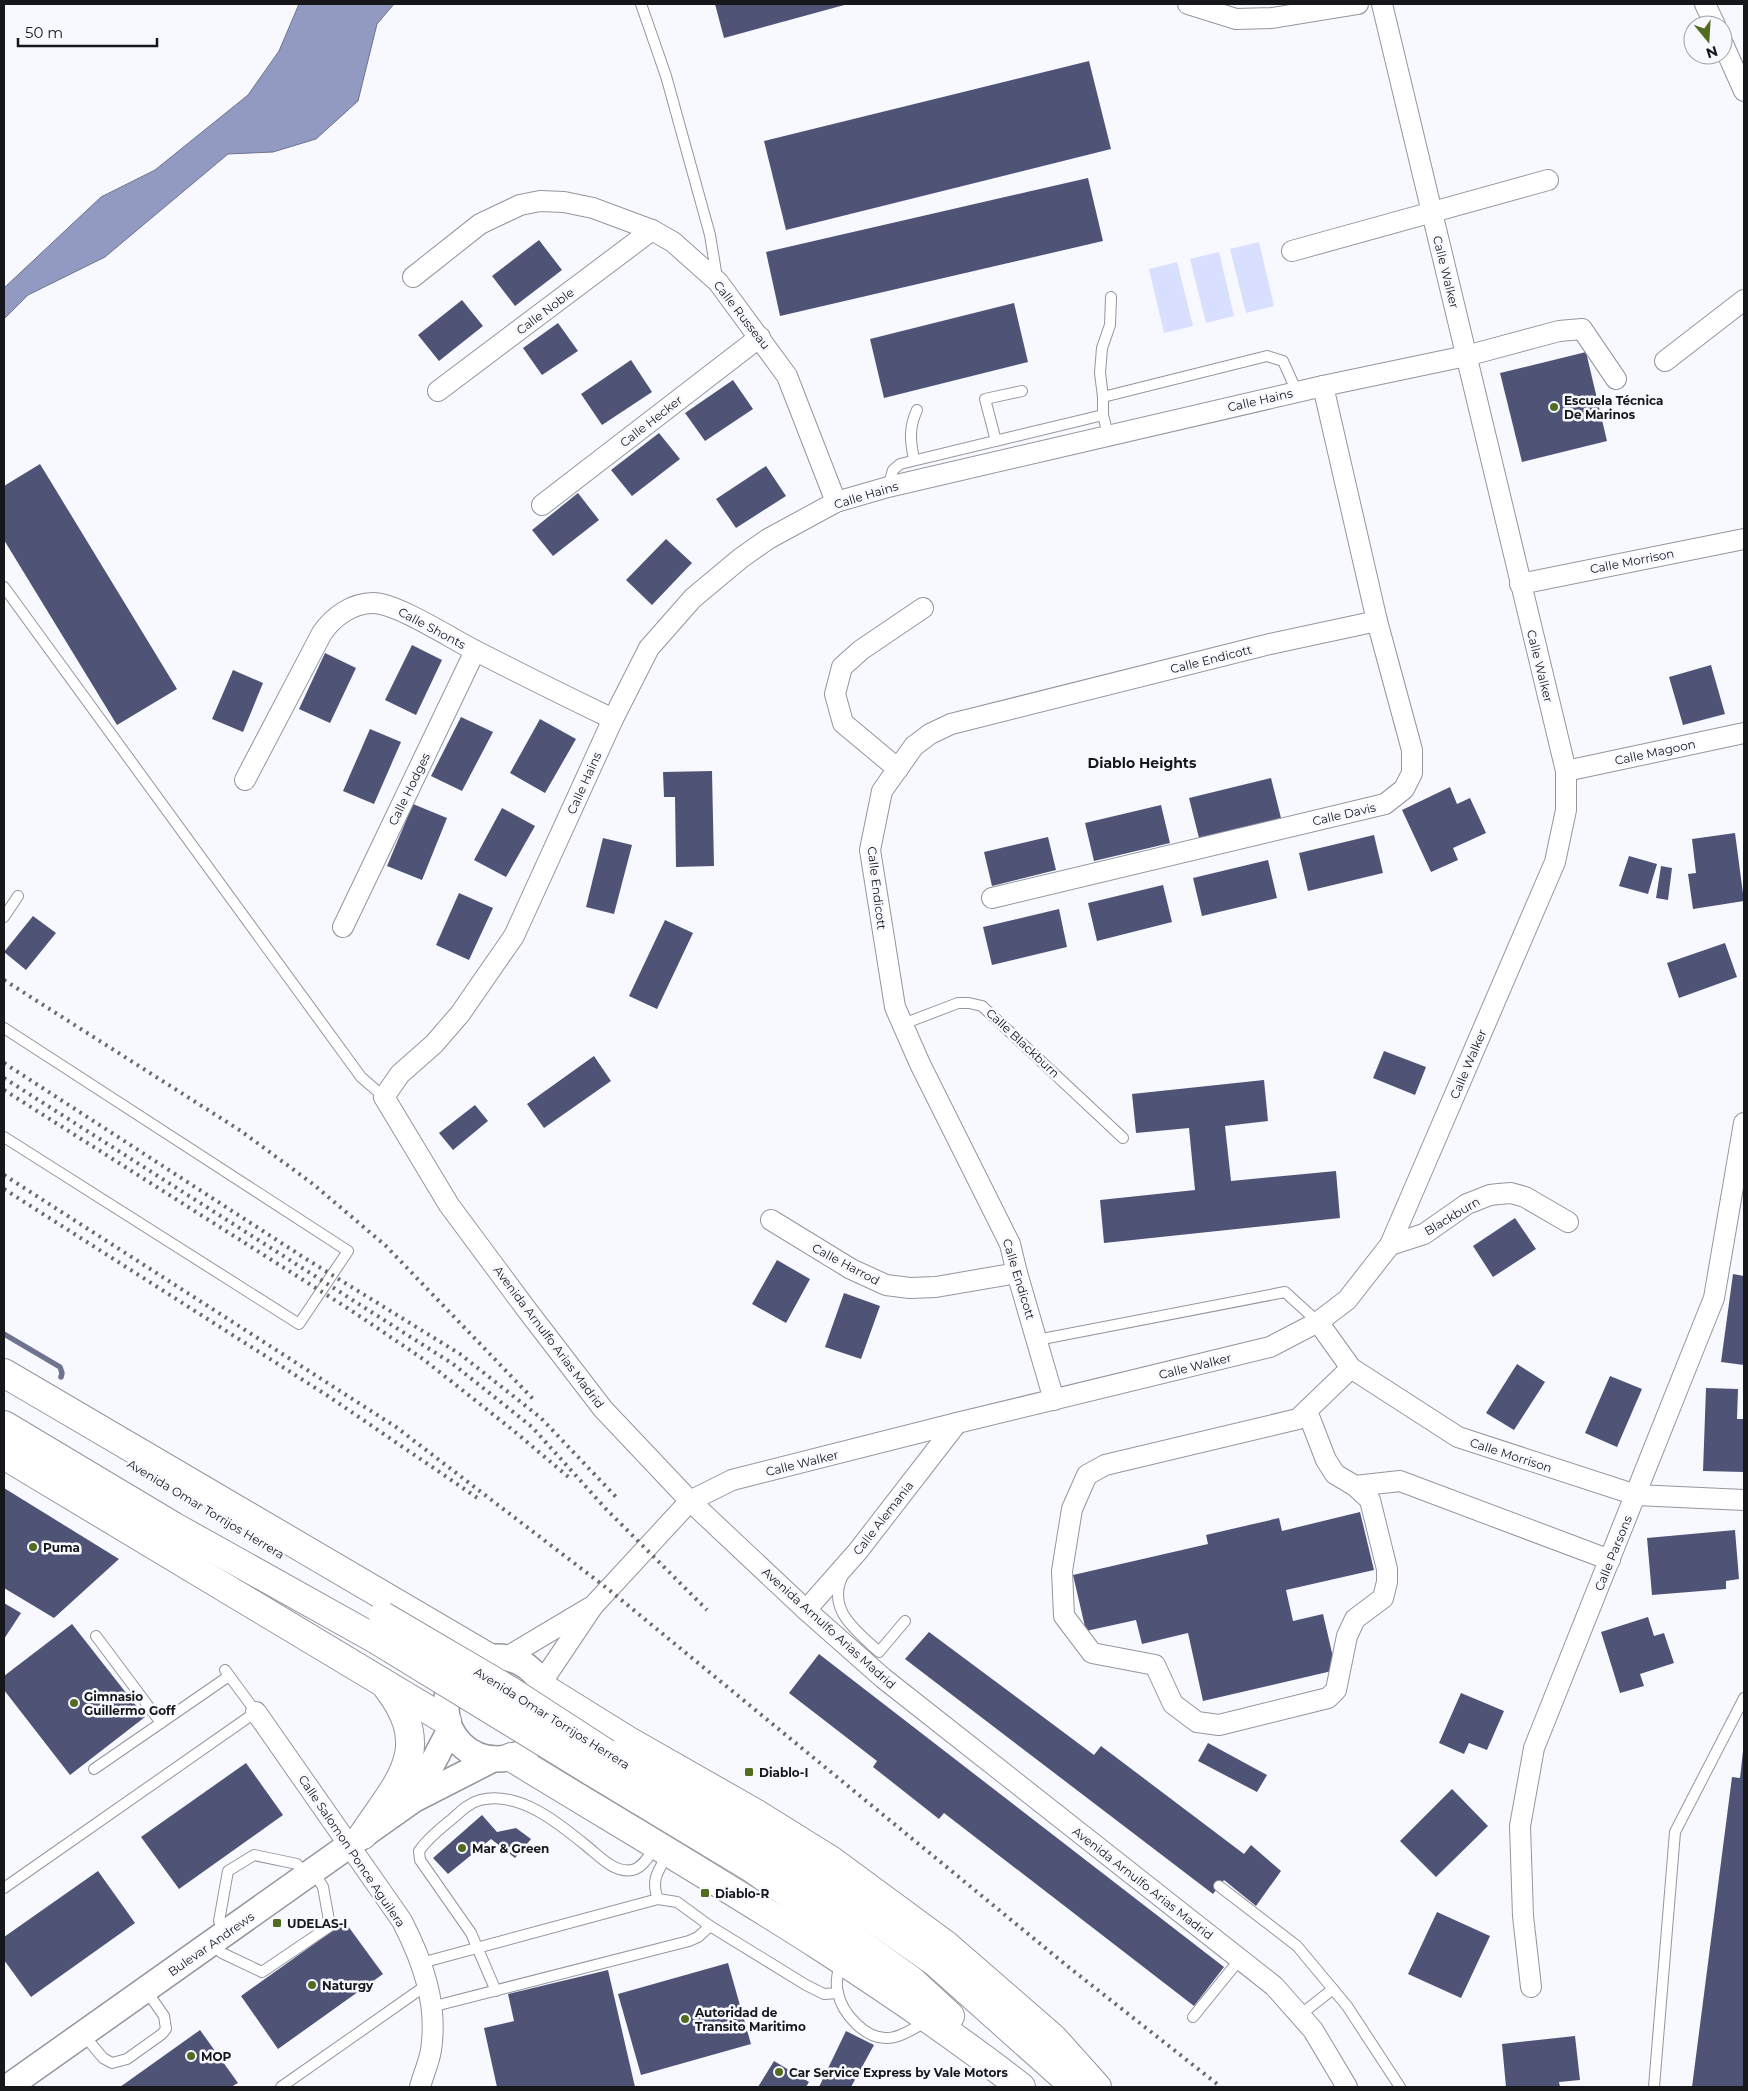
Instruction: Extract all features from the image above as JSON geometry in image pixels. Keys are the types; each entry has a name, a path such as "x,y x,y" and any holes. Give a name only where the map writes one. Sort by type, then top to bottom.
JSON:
{"main road":[{"path":"4,1373 385,1619 498,1657"},
{"name":"Avenida Omar Torrijos Herrera","path":"4,1386 385,1619 509,1690 608,1754 862,1911 935,1962 1075,2087"},
{"name":"Avenida Omar Torrijos Herrera","path":"4,1425 173,1526 385,1619"},
{"path":"8,1461 359,1667 449,1725"},
{"path":"359,1667 374,1668 387,1663 402,1648 407,1627 402,1614 385,1619"},
{"path":"356,1840 404,1773 410,1751 410,1737 405,1716 398,1701 385,1684"},
{"path":"544,1686 608,1754 755,1813 848,1872 946,1945 1053,2038 1097,2087"},
{"path":"587,1804 578,1792 574,1777 576,1762 590,1744 597,1740 612,1737 608,1754"},
{"name":"Avenida Omar Torrijos Herrera","path":"608,1754 750,1867 903,1974 1026,2087"},
{"path":"502,1758 587,1804 841,1958 931,2020 1021,2087"}],"street":[{"path":"1188,4 1236,19 1272,18 1358,4"},
{"name":"Calle Walker","path":"544,1686 593,1606 690,1501 732,1480 1270,1347 1318,1322 1347,1300 1390,1245 1555,862 1566,810 1566,771 1382,4"},
{"path":"1732,65 1744,91"},
{"path":"1292,251 1432,214 1548,180"},
{"name":"Calle Russeau","path":"413,277 480,224 520,205 540,201 564,202 593,208 652,230 673,242 718,282 787,376 836,502"},
{"name":"Calle Noble","path":"438,391 652,230"},
{"path":"1665,362 1744,300"},
{"name":"Calle Hains","path":"384,1096 400,1074 434,1044 460,1014 514,936 613,719 649,648 693,598 741,558 801,520 836,502 888,487 1323,386 1466,356 1559,331 1582,329 1616,379"},
{"name":"Calle Hecker","path":"542,504 760,337"},
{"name":"Calle Davis","path":"992,898 1385,804 1404,789 1412,773 1412,750 1377,621 1323,386"},
{"name":"Calle Morrison","path":"1520,584 1744,539"},
{"name":"Calle Shonts","path":"245,780 329,623 350,609 373,603 391,606 476,651 613,719"},
{"path":"898,769 843,723 835,694 842,667 861,650 923,608"},
{"name":"Calle Endicott","path":"1054,1400 1010,1244 920,1064 895,1007 870,850 882,791 914,746 930,734 952,724 1270,644 1377,621"},
{"name":"Calle Hodges","path":"343,926 476,651"},
{"name":"Calle Magoon","path":"1566,771 1744,734"},
{"name":"Avenida Arnulfo Arias Madrid","path":"384,1096 449,1205 527,1310 603,1409 690,1501 806,1610 882,1678 1274,1986 1313,2030 1347,2087"},
{"name":"Calle Parsons","path":"1531,1987 1523,1916 1520,1826 1534,1748 1714,1298 1744,1123"},
{"name":"Blackburn","path":"1390,1245 1424,1234 1467,1204 1490,1195 1511,1193 1525,1197 1568,1222"},
{"name":"Calle Harrod","path":"771,1220 834,1260 886,1285 910,1288 936,1287 1017,1273"},
{"name":"Calle Morrison","path":"1318,1322 1351,1368 1458,1438 1636,1495 1744,1500"},
{"path":"1308,1411 1326,1460 1335,1474 1355,1486 1370,1500 1387,1569 1387,1582 1383,1598 1355,1619 1347,1636 1336,1690 1328,1698 1219,1725 1197,1722 1173,1704 1155,1665 1092,1653 1064,1616 1062,1571 1072,1509 1086,1475 1105,1465 1298,1419 1351,1368"},
{"name":"Calle Alemania","path":"806,1610 848,1562 958,1423"},
{"path":"1355,1486 1400,1481 1610,1560"},
{"name":"Calle Walker","path":"498,1657 593,1606"},
{"path":"498,1657 525,1664 544,1686 548,1706 546,1723 538,1738 526,1750 502,1758 470,1752 458,1741 449,1725 446,1707 447,1694 453,1681 468,1665 498,1657"},
{"name":"Calle Salomon Ponce Aguilera","path":"256,1712 356,1840 402,1921 421,1963 428,1984 433,2021 431,2052 420,2087"},
{"name":"Bulevar Andrews","path":"413,1800 449,1725"},
{"name":"Bulevar Andrews","path":"9,2087 413,1800 502,1758"}],"lane":[{"path":"641,4 674,104 710,236 718,282"},
{"path":"1108,435 1102,415 1100,373 1102,348 1110,325 1111,297"},
{"path":"1102,397 1267,356 1283,361 1297,392"},
{"path":"996,441 985,399 1022,391"},
{"path":"914,459 910,429 916,410"},
{"path":"888,487 892,470 900,464 914,459 1102,415"},
{"path":"4,587 361,1077 384,1096"},
{"path":"4,917 18,896"},
{"name":"Calle Blackburn","path":"903,1024 958,1003 982,1006 1123,1138"},
{"path":"4,1028 348,1251 299,1324 4,1137"},
{"path":"1037,1340 1285,1292 1318,1322"},
{"path":"848,1562 838,1586 838,1604 846,1620 879,1652 905,1621"},
{"path":"96,1636 161,1723"},
{"path":"4,1888 256,1712 227,1673 161,1723 94,1770"},
{"path":"1654,2087 1675,1832 1744,1698"},
{"path":"496,1991 471,1933 420,1860 419,1851 428,1839 468,1805 481,1800 500,1799 525,1806 564,1828 607,1863 625,1870 633,1870 641,1866 663,1849"},
{"path":"658,1900 654,1888 663,1849"},
{"path":"254,1855 296,1864 323,1887 330,1926 262,1972 222,1953 219,1938 219,1921 228,1871 254,1855"},
{"path":"1219,1886 1297,1946 1347,2006 1400,2087"},
{"path":"421,1963 658,1900 677,1902 710,1926 806,1985 824,1994 838,1993"},
{"path":"431,2007 689,1941 698,1937 710,1926"},
{"path":"841,1958 837,1976 838,1993 850,2017 862,2029 877,2037 888,2038 931,2020"},
{"path":"1193,2017 1240,1959"},
{"path":"281,2087 428,1984"},
{"path":"1300,2015 1333,1989"},
{"path":"83,2034 102,2058 112,2063 127,2059 162,2034 166,2029 164,2016 146,1990"}],"shaded area":[{"path":"299,4 394,4 377,24 358,101 316,139 273,152 228,154 105,257 28,295 4,319 4,288 101,197 155,170 248,95 279,51"},
{"path":"1259,242 1274,306 1246,313 1230,249"},
{"path":"1219,252 1234,316 1206,323 1190,259"},
{"path":"1177,262 1193,326 1164,333 1149,269"}],"building":[{"path":"715,4 848,4 724,38"},
{"path":"1089,61 1111,149 786,230 764,141"},
{"path":"1088,178 1103,241 780,316 766,252"},
{"path":"539,240 562,270 515,306 492,276"},
{"path":"462,300 483,326 439,361 418,335"},
{"path":"1014,303 1028,362 884,398 870,339"},
{"path":"558,323 578,351 542,375 523,348"},
{"name":"Escuela Técnica De Marinos","path":"1586,352 1607,441 1522,462 1500,373"},
{"path":"631,360 652,392 602,425 581,394"},
{"path":"733,380 753,409 705,441 685,413"},
{"path":"659,433 680,459 632,496 611,470"},
{"path":"40,464 177,689 117,725 4,540 4,486"},
{"path":"766,466 786,496 736,528 716,499"},
{"path":"578,493 599,520 553,556 532,530"},
{"path":"666,539 692,563 652,605 626,580"},
{"path":"412,645 442,660 416,715 385,700"},
{"path":"325,653 356,668 330,723 299,709"},
{"path":"1711,665 1725,714 1683,725 1669,677"},
{"path":"233,670 263,683 243,732 212,719"},
{"path":"461,717 493,732 462,791 431,776"},
{"path":"540,719 576,739 545,793 510,773"},
{"path":"370,729 401,742 374,804 343,791"},
{"path":"712,771 714,866 676,867 675,797 664,797 663,772"},
{"path":"1271,778 1281,818 1199,838 1189,798"},
{"path":"1450,787 1457,804 1470,798 1486,833 1453,848 1458,860 1431,872 1402,810"},
{"path":"413,804 447,818 422,880 387,866"},
{"path":"1161,805 1170,843 1094,861 1085,823"},
{"path":"502,808 535,826 506,877 474,860"},
{"path":"1735,833 1744,901 1693,909 1688,874 1696,873 1692,839"},
{"path":"1374,835 1383,873 1308,891 1299,853"},
{"path":"1048,837 1056,870 992,886 984,852"},
{"path":"603,838 632,845 614,914 586,907"},
{"path":"1629,856 1657,864 1648,894 1619,886"},
{"path":"1268,860 1277,898 1202,916 1193,878"},
{"path":"1661,866 1672,868 1668,900 1656,898"},
{"path":"1163,885 1172,922 1097,941 1088,903"},
{"path":"459,893 493,908 469,960 436,945"},
{"path":"1059,909 1067,947 992,965 983,927"},
{"path":"33,916 56,933 26,970 4,952"},
{"path":"665,920 693,933 657,1009 629,996"},
{"path":"1725,943 1737,977 1679,998 1667,963"},
{"path":"1384,1051 1426,1067 1415,1095 1373,1078"},
{"path":"594,1056 611,1081 544,1128 527,1104"},
{"path":"1264,1080 1268,1121 1225,1126 1231,1181 1336,1171 1340,1218 1104,1243 1100,1200 1195,1190 1189,1128 1136,1133 1132,1094"},
{"path":"475,1105 488,1121 453,1150 439,1133"},
{"path":"1515,1218 1536,1249 1493,1277 1473,1246"},
{"path":"777,1260 810,1279 786,1323 752,1304"},
{"path":"1733,1274 1744,1276 1744,1365 1721,1362"},
{"path":"844,1293 880,1306 861,1359 825,1347"},
{"path":"1517,1364 1545,1382 1514,1430 1486,1413"},
{"path":"1610,1376 1642,1389 1617,1447 1585,1433"},
{"path":"1706,1388 1738,1389 1737,1419 1744,1419 1744,1472 1703,1471"},
{"path":"4,1488 119,1559 54,1618 4,1588"},
{"path":"1360,1512 1374,1570 1286,1590 1293,1621 1323,1614 1336,1670 1203,1701 1188,1633 1142,1644 1136,1620 1086,1631 1073,1575 1208,1544 1206,1535 1279,1518 1282,1531"},
{"path":"1735,1530 1739,1579 1726,1581 1726,1589 1652,1595 1647,1538"},
{"path":"4,1603 21,1613 4,1639"},
{"path":"1648,1617 1654,1636 1664,1633 1674,1663 1640,1674 1644,1686 1620,1693 1601,1632"},
{"name":"Gimnasio Guillermo Goff","path":"72,1624 145,1717 70,1775 4,1690 4,1676"},
{"path":"929,1632 1094,1755 1101,1746 1244,1854 1251,1845 1281,1871 1256,1906 1224,1880 1213,1894 905,1659"},
{"path":"819,1654 1224,1967 1194,2006 944,1813 939,1819 873,1767 877,1761 789,1693"},
{"path":"1461,1693 1504,1711 1487,1750 1469,1743 1464,1754 1439,1743"},
{"path":"1208,1743 1267,1775 1257,1792 1198,1761"},
{"path":"1743,1751 1744,2087 1692,2087 1732,1777 1740,1778"},
{"path":"246,1763 283,1815 179,1889 141,1837"},
{"path":"1452,1789 1488,1826 1436,1877 1400,1841"},
{"name":"Mar & Green","path":"482,1815 497,1832 516,1828 531,1839 515,1858 491,1839 448,1874 433,1858"},
{"path":"98,1871 135,1923 31,1997 4,1960 4,1937"},
{"path":"1437,1912 1490,1936 1461,1998 1408,1974"},
{"name":"Naturgy","path":"345,1922 383,1974 278,2049 241,1996"},
{"name":"Autoridad de Transito Maritimo","path":"728,1963 751,2044 641,2075 618,1994"},
{"path":"608,1970 635,2087 497,2087 484,2028 514,2021 508,1994"},
{"name":"MOP","path":"200,2030 238,2083 231,2087 120,2087"},
{"path":"846,2031 874,2045 851,2087 819,2087"},
{"path":"1575,2036 1580,2080 1559,2082 1560,2087 1506,2087 1502,2044"},
{"name":"Car Service Express by Vale Motors","path":"774,2061 809,2082 806,2087 758,2087"}],"waterway":[{"path":"4,1334 60,1367 61,1377"}],"railway":[{"path":"4,980 241,1131 313,1184 386,1246 535,1401"},
{"path":"4,1063 303,1257 460,1354 541,1418 617,1498"},
{"path":"4,1078 453,1364 532,1427 606,1509 707,1610"},
{"path":"4,1090 352,1311 423,1359 572,1480"},
{"path":"4,1175 396,1427 608,1589 1066,1965 1221,2087"},
{"path":"4,1189 328,1396 479,1499"}],"place":[{"name":"Escuela Técnica De Marinos","path":"1554,407"},
{"name":"Puma","path":"33,1547"},
{"name":"Gimnasio Guillermo Goff","path":"74,1703"},
{"name":"Diablo-I","path":"749,1772"},
{"name":"Mar & Green","path":"462,1848"},
{"name":"Diablo-R","path":"705,1893"},
{"name":"UDELAS-I","path":"277,1923"},
{"name":"Naturgy","path":"312,1985"},
{"name":"Autoridad de Transito Maritimo","path":"685,2019"},
{"name":"MOP","path":"191,2056"},
{"name":"Car Service Express by Vale Motors","path":"779,2072"}],"district":[{"name":"Diablo Heights","path":"1142,763"}]}
